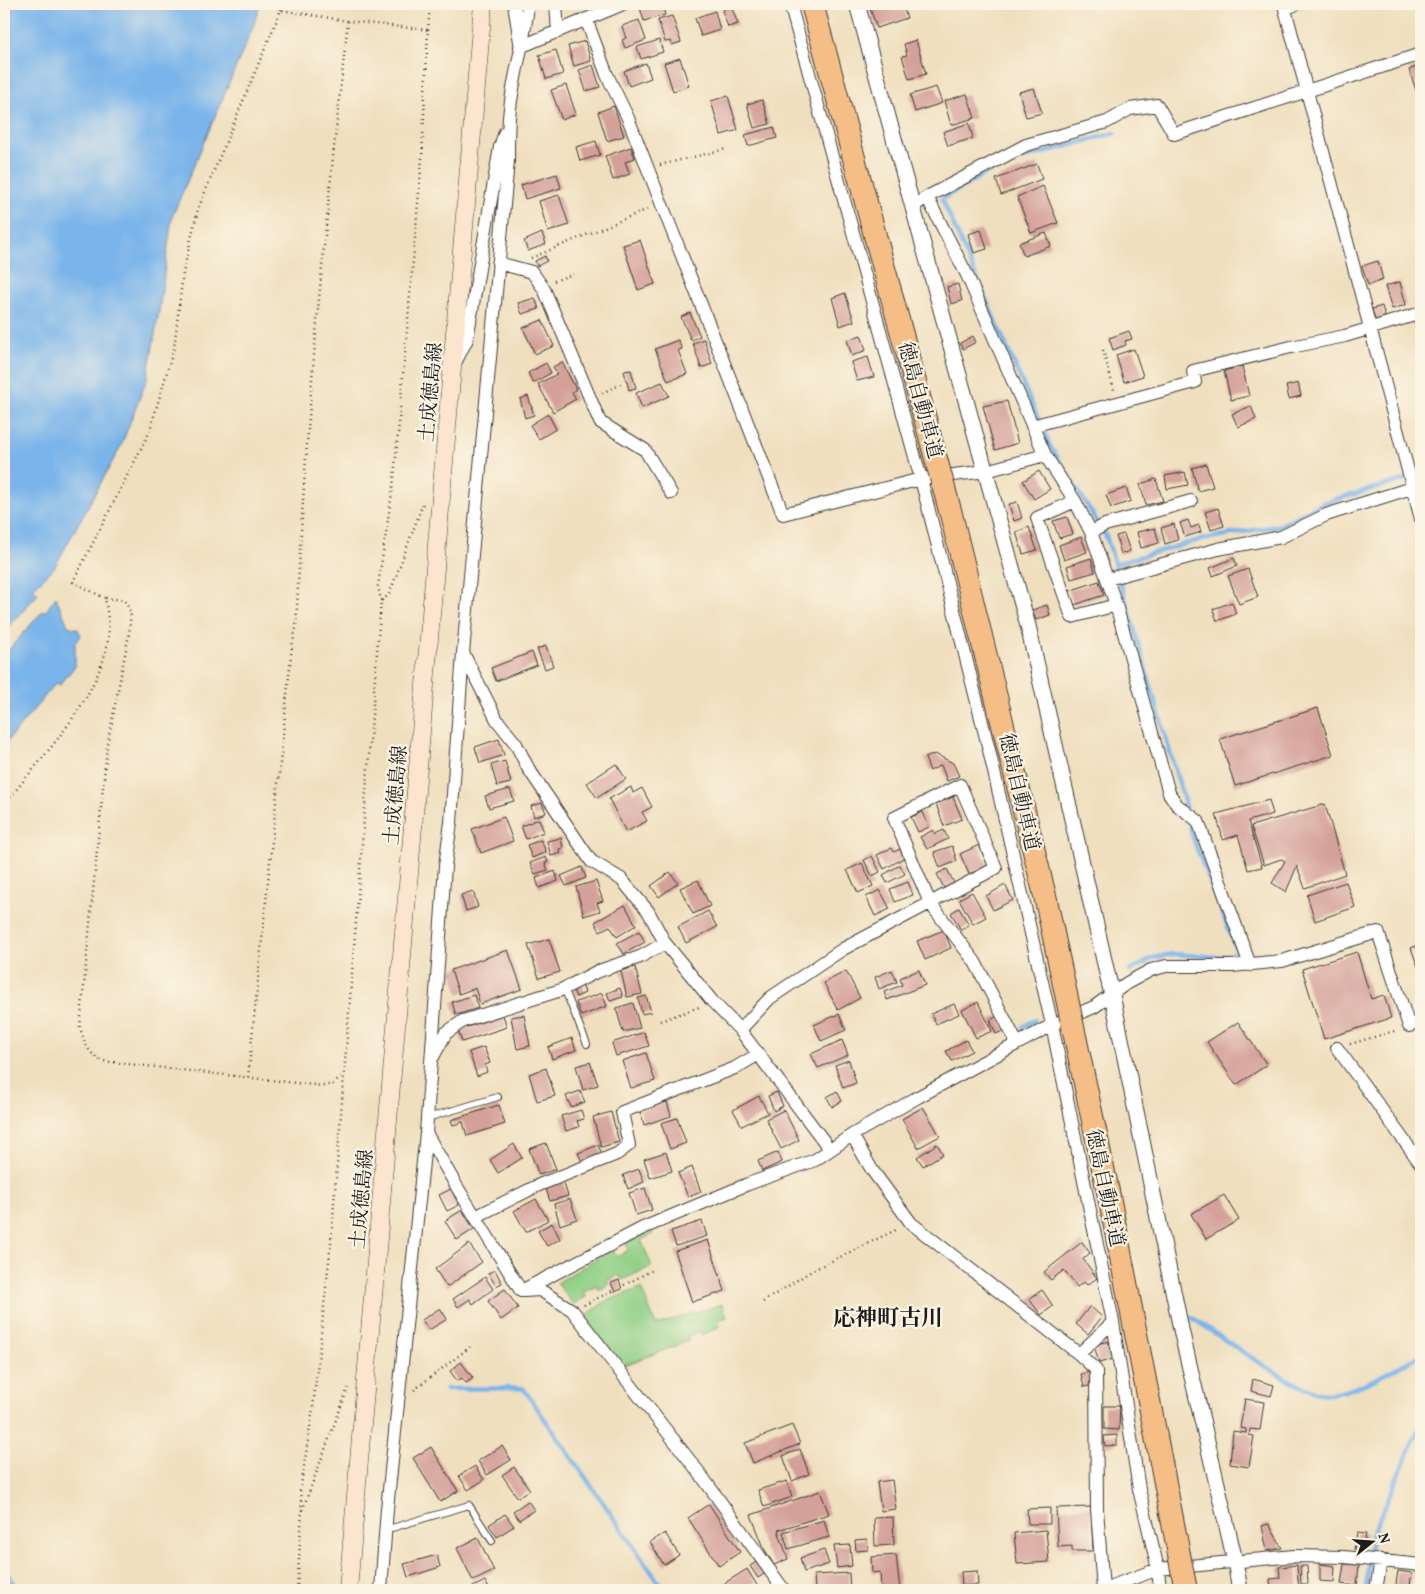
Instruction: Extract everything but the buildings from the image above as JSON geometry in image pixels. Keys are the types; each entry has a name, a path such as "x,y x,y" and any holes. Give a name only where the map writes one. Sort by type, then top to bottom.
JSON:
{"highway":[{"name":"徳島自動車道","path":"812,4 951,514 1046,900 1110,1201 1186,1590"}],"main road":[{"name":"土成徳島線","path":"348,1590 483,4"}],"street":[{"path":"514,4 520,46"},
{"path":"453,366 467,339 500,148 509,117 520,46 526,29 528,4"},
{"path":"556,4 558,32"},
{"path":"520,46 623,4"},
{"path":"790,4 921,479 990,750 1052,1024 1113,1322 1139,1489 1158,1569 1160,1590"},
{"path":"857,4 1028,626 1112,995 1182,1334 1235,1560 1240,1590"},
{"path":"1291,5 1285,9 1413,482 1421,519"},
{"path":"586,19 647,166 783,514 921,479 986,471 1044,455"},
{"path":"912,207 927,197 1026,145 1107,122 1130,109 1157,105 1174,134 1421,54"},
{"path":"381,1590 385,1530 426,1132 463,653 502,264 509,117"},
{"path":"927,197 1038,425 1044,455 1075,502 1098,529 1115,577 1116,605 1169,793 1176,805 1198,821 1250,965"},
{"path":"502,264 532,272 541,285 600,422 645,450 671,493"},
{"path":"1038,425 1195,382 1193,372 1370,328 1421,313"},
{"path":"1115,577 1218,549 1282,538 1326,515 1413,482"},
{"path":"1098,529 1191,501"},
{"path":"1075,502 1037,518 1072,618 1116,605"},
{"path":"463,653 497,720 516,744 528,768 591,861 621,879 648,911 665,943 712,1002 740,1030 757,1056 830,1148"},
{"path":"740,1030 770,998 843,948 930,902 996,868 960,785 894,818 930,902 975,962 1017,1044"},
{"path":"522,1291 643,1228 748,1184 814,1160 852,1135 1052,1024 1094,1007 1127,982 1151,970 1166,966 1250,965 1282,962 1378,932 1409,1026 1421,1021"},
{"path":"431,1061 446,1034 463,1021 564,988 596,972 640,957 665,943"},
{"path":"1337,1048 1421,1164"},
{"path":"475,1216 539,1185 617,1154 629,1145 622,1112 735,1068 757,1056"},
{"path":"426,1132 522,1291"},
{"path":"852,1135 872,1170 911,1223 1079,1354 1096,1370 1097,1509 1102,1590 1158,1569 1235,1560 1319,1555 1421,1565"},
{"path":"522,1291 540,1290 572,1310 701,1475 784,1590"},
{"path":"1079,1354 1113,1322"},
{"path":"1373,1560 1376,1590"}],"lane":[{"path":"564,988 587,1044"},
{"path":"427,1119 498,1097"},
{"path":"385,1530 469,1505 492,1541"}],"path":[{"path":"283,4 198,208 183,273 174,348 149,433 73,582 105,598 124,600 131,612 129,634 107,746 80,1027 84,1043 94,1056 102,1061 323,1086 333,1084 344,1075"},
{"path":"296,1590 302,1511 300,1492 313,1408 330,1242 344,1075 381,601 378,586 395,459 422,158 430,4"},
{"path":"281,10 348,22 428,30"},
{"path":"248,1077 292,646 296,628 303,487 326,214 348,22"},
{"path":"647,166 672,163 726,149"},
{"path":"502,264 533,257 597,228 661,204"},
{"path":"541,285 574,274"},
{"path":"1103,350 1118,403"},
{"path":"589,399 621,384"},
{"path":"381,601 389,595 427,493"},
{"path":"4,804 40,763 96,680 108,640 105,598"},
{"path":"660,1021 712,1002"},
{"path":"1337,1048 1409,1026"},
{"path":"763,1302 813,1270 911,1223"},
{"path":"624,1285 653,1270"},
{"path":"582,1306 612,1291"},
{"path":"410,1398 414,1389 470,1347"},
{"path":"302,1511 351,1380"}],"green space":[{"path":"651,1230 653,1234 641,1240 652,1266 622,1280 619,1275 607,1281 609,1285 599,1290 598,1286 584,1291 586,1297 573,1304 557,1283 612,1249 617,1257 628,1250 626,1243"},
{"path":"641,1288 656,1325 722,1304 727,1317 718,1320 720,1326 702,1335 700,1331 687,1336 689,1341 622,1366 584,1317 606,1301"}],"water":[{"path":"4,4 260,4 253,27 172,217 159,312 147,379 121,446 54,568 33,588 38,594 4,632"},
{"path":"56,597 68,626 78,629 81,636 75,643 75,666 60,685 56,683 4,745 4,655 42,612 46,611"},
{"path":"4,1542 8,1572 21,1590 4,1590"}],"waterway":[{"path":"1002,164 1115,133"},
{"path":"993,169 942,199 1051,448 1106,536 1115,564"},
{"path":"1186,807 1115,564 1199,540 1281,525 1323,503 1421,475"},
{"path":"1130,971 1153,958 1172,954 1219,957 1238,953 1192,836 1188,817"},
{"path":"1023,1027 1035,1020"},
{"path":"1191,1317 1260,1363 1300,1386 1317,1392 1330,1394 1353,1388 1421,1355"},
{"path":"446,1389 523,1388 664,1590"},
{"path":"1366,1590 1371,1537 1421,1424"}],"district":[{"name":"応神町古川","path":"888,1317"}]}
